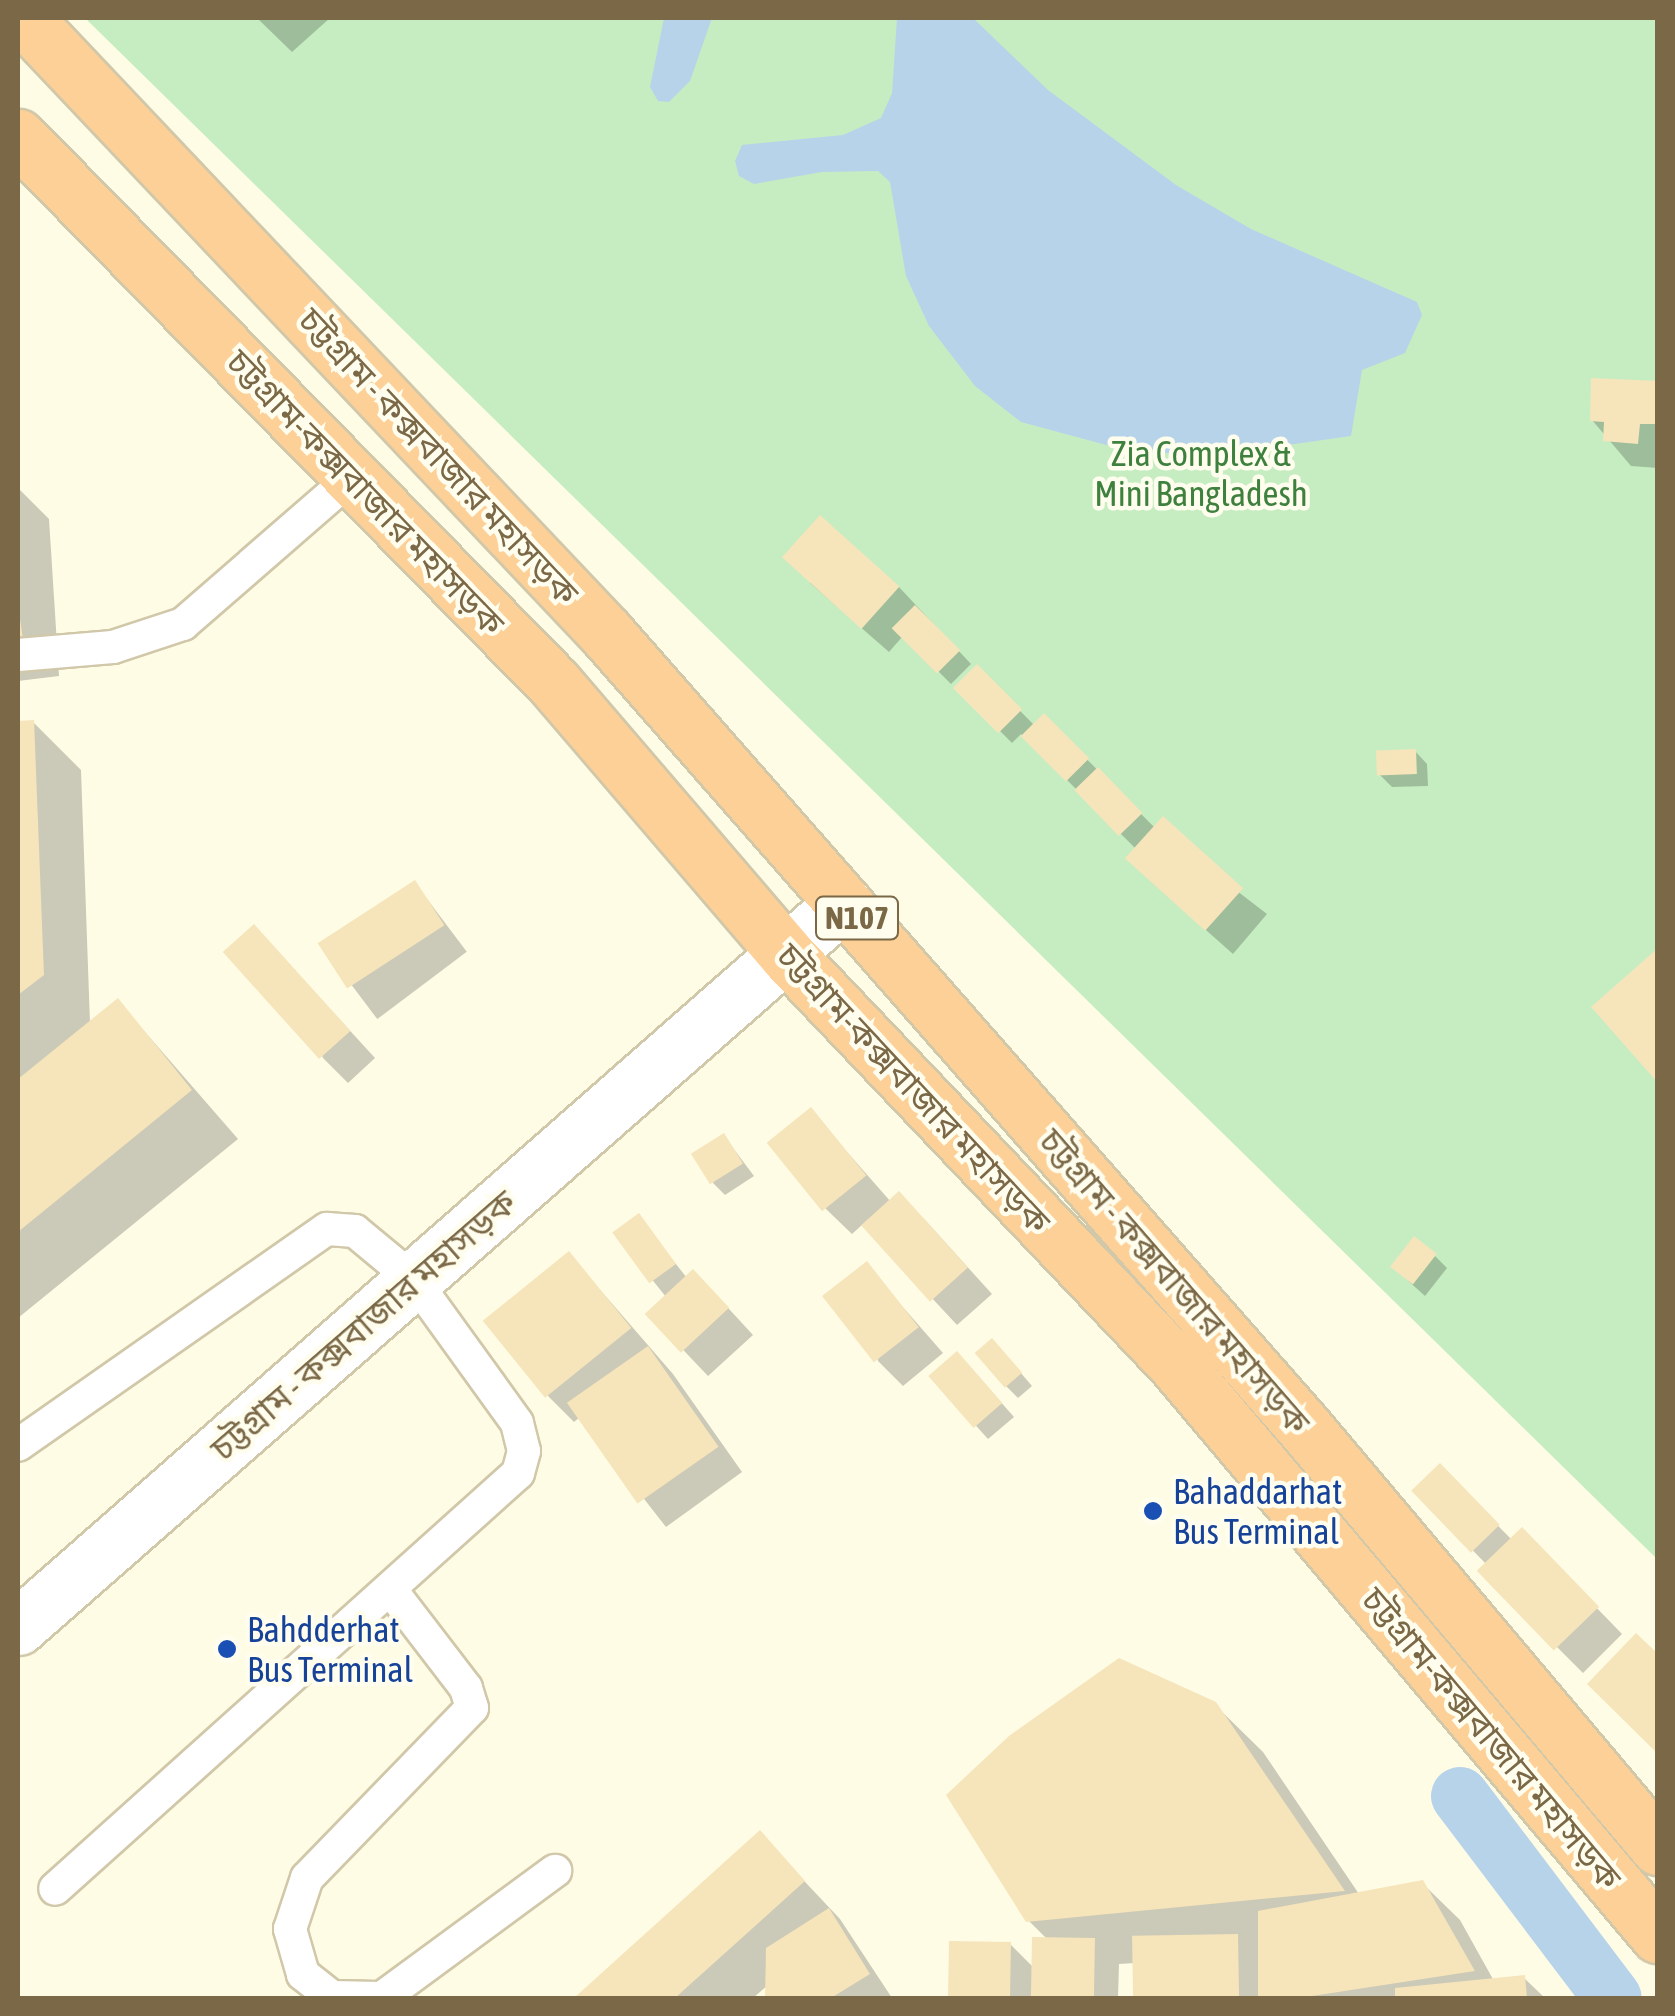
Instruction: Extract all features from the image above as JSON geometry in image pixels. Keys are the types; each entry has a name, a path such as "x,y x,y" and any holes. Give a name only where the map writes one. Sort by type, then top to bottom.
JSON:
{"highway":[{"name":"চট্টগ্রাম - কক্সবাজার মহাসড়ক","path":"24,18 606,633 1302,1426 1658,1847"},
{"name":"চট্টগ্রাম-কক্সবাজার মহাসড়ক","path":"18,137 554,684 787,955 1175,1363 1658,1935"}],"street":[{"name":"চট্টগ্রাম - কক্সবাজার মহাসড়ক","path":"18,1627 844,903"}],"lane":[{"path":"18,654 113,646 183,624 352,477"},
{"path":"18,1445 327,1228 355,1230 414,1280 517,1423 524,1451 518,1473 54,1889"},
{"path":"390,1589 466,1688 472,1708 307,1878 290,1930 303,1974 332,1997 380,1998 555,1871"}],"green space":[{"name":"Zia Complex & Mini Bangladesh","path":"85,18 1657,18 1657,1559"}],"water":[{"path":"664,18 712,18 690,81 669,102 658,101 650,87"},
{"path":"897,18 973,18 1048,90 1176,185 1251,229 1417,302 1422,315 1405,353 1362,370 1351,436 1230,453 1136,453 1021,422 975,386 929,326 906,276 890,182 878,171 822,172 754,184 739,176 735,161 742,145 843,135 881,118 892,93"}],"building":[{"path":"1591,378 1658,381 1658,424 1640,424 1638,444 1603,441 1604,422 1590,421"},
{"path":"820,515 900,587 861,629 782,557"},
{"path":"915,605 960,650 937,674 892,628"},
{"path":"18,606 23,639 18,640"},
{"path":"977,664 1022,709 998,733 953,688"},
{"path":"1044,713 1089,758 1066,782 1021,736"},
{"path":"34,720 44,975 18,995 18,721"},
{"path":"1416,749 1417,774 1377,775 1376,750"},
{"path":"1098,767 1142,813 1119,836 1074,790"},
{"path":"1163,816 1243,888 1205,931 1125,858"},
{"path":"415,880 444,925 347,988 318,943"},
{"path":"254,924 350,1031 319,1059 223,952"},
{"path":"1658,948 1658,1083 1591,1007"},
{"path":"118,998 192,1090 18,1232 18,1079"},
{"path":"811,1107 866,1175 822,1211 767,1143"},
{"path":"724,1133 743,1164 710,1184 691,1154"},
{"path":"899,1191 968,1268 930,1302 861,1225"},
{"path":"639,1213 676,1264 649,1283 612,1232"},
{"path":"1414,1236 1437,1254 1413,1285 1390,1267"},
{"path":"569,1251 631,1328 545,1398 483,1321"},
{"path":"867,1261 919,1327 874,1362 822,1296"},
{"path":"693,1269 729,1308 681,1353 645,1314"},
{"path":"992,1338 1022,1373 1005,1388 975,1353"},
{"path":"648,1346 719,1447 637,1504 567,1403"},
{"path":"957,1351 1002,1403 974,1428 928,1376"},
{"path":"1440,1463 1500,1525 1471,1553 1411,1491"},
{"path":"1522,1527 1599,1607 1554,1651 1477,1571"},
{"path":"1636,1633 1658,1654 1658,1754 1587,1684"},
{"path":"1119,1658 1216,1702 1345,1891 1026,1922 946,1795 1009,1736"},
{"path":"760,1830 805,1881 675,1998 574,1998"},
{"path":"1423,1880 1475,1971 1299,1998 1258,1998 1258,1911"},
{"path":"829,1908 870,1974 831,1998 765,1998 766,1948"},
{"path":"1238,1934 1239,1998 1133,1998 1132,1936"},
{"path":"1032,1937 1095,1938 1094,1998 1031,1998"},
{"path":"949,1941 1011,1942 1010,1998 948,1998"},
{"path":"1525,1975 1527,1998 1395,1998 1395,1988"}],"waterway":[{"path":"1460,1796 1613,1998"}],"place":[{"name":"Bahaddarhat Bus Terminal","path":"1153,1511"},
{"name":"Bahdderhat Bus Terminal","path":"227,1649"}]}
